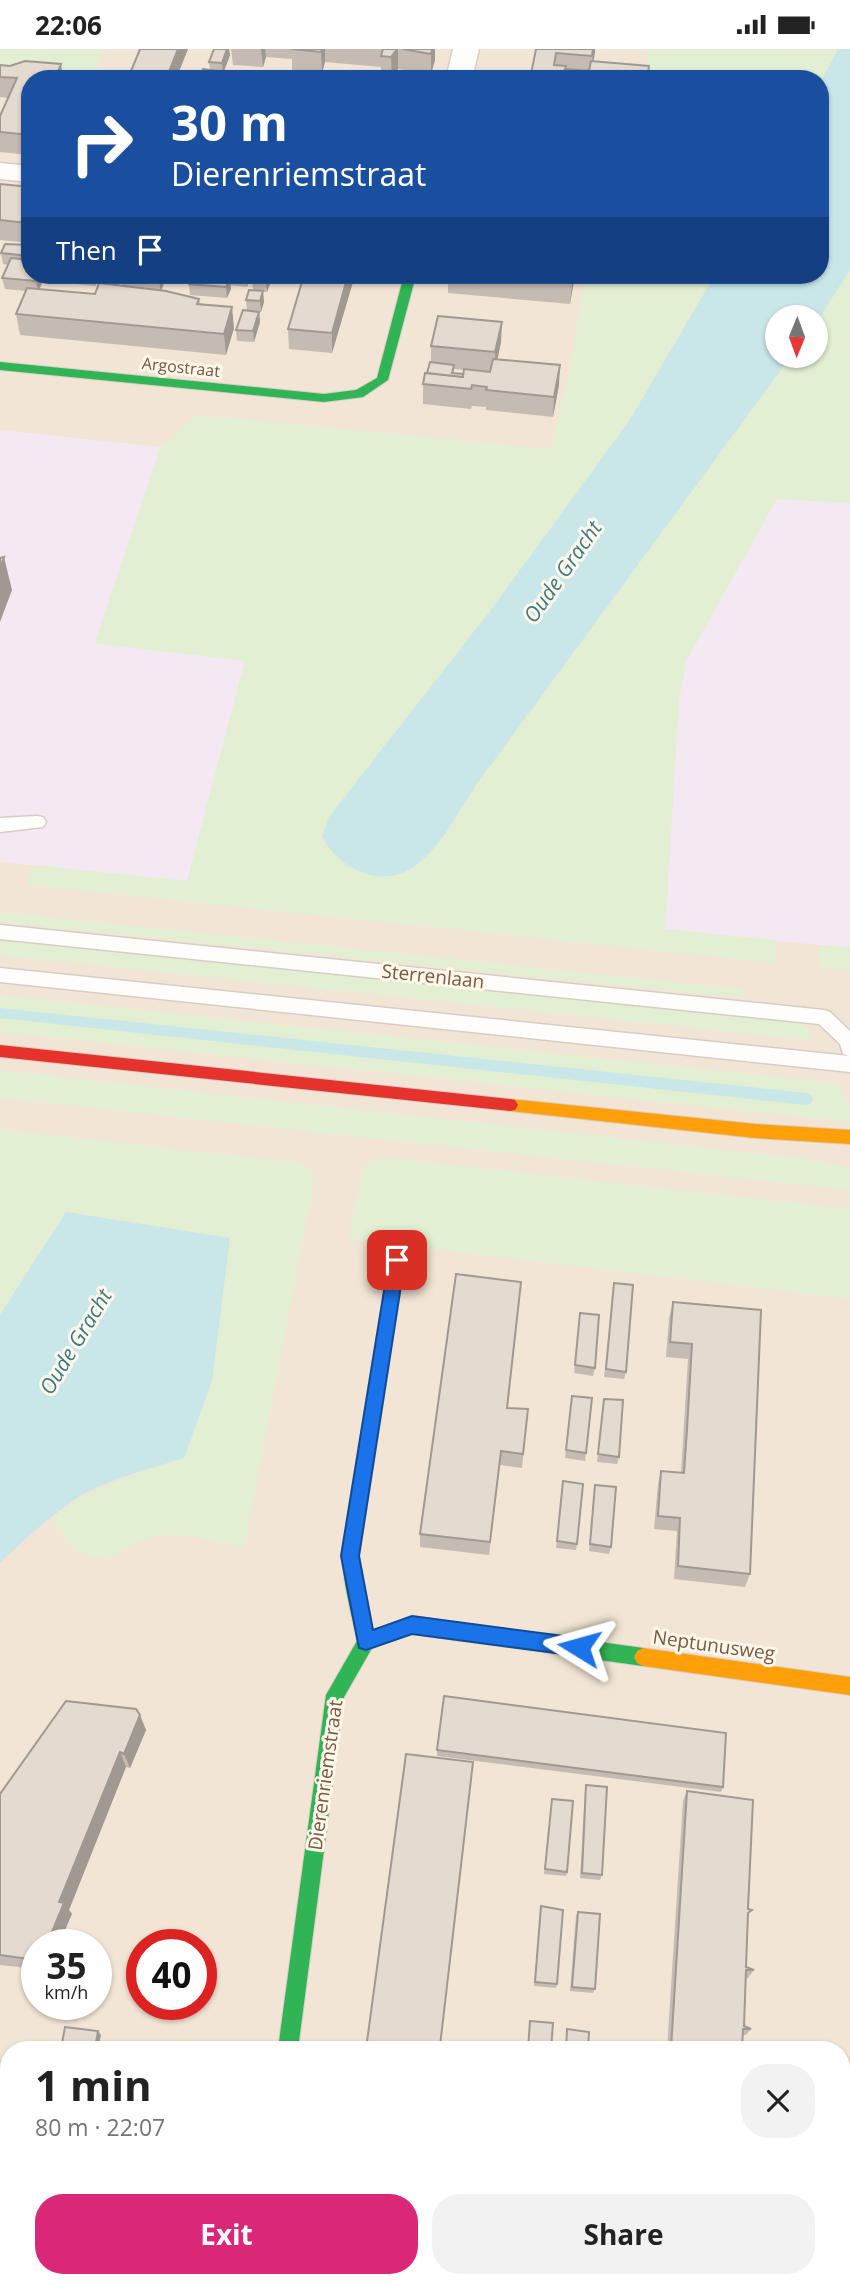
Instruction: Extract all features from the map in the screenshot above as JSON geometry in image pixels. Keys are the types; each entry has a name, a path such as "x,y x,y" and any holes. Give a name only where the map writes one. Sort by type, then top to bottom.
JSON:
{"street":[{"path":"461,70 466,49"},
{"path":"0,171 21,173"},
{"name":"Argostraat","path":"0,366 324,398 359,394 382,380 408,284"},
{"path":"0,1051 755,1131 850,1137"},
{"path":"755,1131 850,1154"},
{"path":"366,1641 350,1556 397,1260"},
{"name":"Neptunusweg","path":"366,1641 412,1625 850,1686"},
{"name":"Dierenriemstraat","path":"289,2041 335,1695 366,1641"}],"lane":[{"path":"0,825 37,822"},
{"name":"Sterrenlaan","path":"0,932 824,1017 848,1041 850,1049"},
{"path":"0,975 850,1064"}],"shaded area":[{"path":"0,49 850,49 850,2041 0,2041"},
{"path":"0,430 161,447 95,643 245,661 187,882 0,862"},
{"path":"777,498 850,501 850,948 665,930 679,700 686,661"}],"green space":[{"path":"0,49 104,49 95,70 21,70 21,80 0,83"},
{"path":"649,49 838,49 827,70 646,70"},
{"path":"850,270 850,503 777,499 686,661 679,700 665,929 775,940 775,963 27,885 33,865 187,881 245,661 95,643 161,447 196,415 551,449 573,352 584,284 710,284 629,421 490,611 329,817 433,850 476,785 782,368 828,368 828,305"},
{"path":"0,912 743,989 743,998 0,922"},
{"path":"0,940 799,1022 808,1027 810,1037 808,1040 0,955"},
{"path":"820,945 850,948 850,970 819,967"},
{"path":"0,995 837,1083 850,1107 850,1122 0,1032"},
{"path":"0,1070 798,1158 850,1167 850,1190 0,1098"},
{"path":"0,1129 300,1163 311,1171 314,1183 244,1548 176,1535 144,1540 112,1558 90,1556 74,1549 58,1529 52,1518 82,1498 132,1475 184,1458 230,1238 67,1212 0,1315"},
{"path":"381,1157 850,1209 850,1299 349,1239 362,1172 366,1165"}],"water":[{"name":"Oude Gracht","path":"838,49 850,49 850,270 828,305 765,305 765,368 782,368 476,785 431,852 400,874 382,876 361,872 349,866 338,858 322,836 329,817 490,611 629,421 710,284 829,284 829,70 827,70"},
{"name":"Oude Gracht","path":"66,1212 230,1238 212,1381 184,1458 128,1475 88,1492 46,1521 0,1563 0,1315"}],"building":[{"path":"140,49 178,49 170,70 131,70"},
{"path":"214,49 227,49 222,63 209,62"},
{"path":"291,49 322,49 321,52"},
{"path":"383,49 397,49 391,57 381,56"},
{"path":"403,49 432,49 431,54"},
{"path":"536,49 593,49 592,56 556,53 554,65 577,70 532,70"},
{"path":"25,61 61,64 59,70 21,70 21,134 0,132 0,116 17,78 0,77 0,65 10,66"},
{"path":"591,61 649,66 648,70 589,70"},
{"path":"0,184 21,186 21,222 0,220"},
{"path":"5,244 21,245 21,255 1,253"},
{"path":"11,258 21,259 21,280 2,278"},
{"path":"99,284 107,284 166,291 199,299 197,304 232,307 224,334 16,314 27,288 95,294"},
{"path":"189,284 227,284 226,287"},
{"path":"301,284 346,284 332,333 288,329"},
{"path":"249,290 263,291 260,301 246,300"},
{"path":"243,310 259,312 253,331 236,330"},
{"path":"438,316 502,322 495,352 431,346"},
{"path":"493,359 560,365 554,397 486,390 487,387 472,385 471,389 423,384 425,373 463,377 464,369 490,372"},
{"path":"430,362 454,365 452,373 463,374 463,377 427,373"},
{"path":"456,1274 521,1282 507,1408 528,1409 523,1454 501,1451 490,1542 420,1534"},
{"path":"614,1283 633,1285 626,1372 606,1369"},
{"path":"673,1302 761,1310 750,1574 678,1566 680,1518 658,1516 661,1471 684,1473 692,1344 670,1342"},
{"path":"580,1313 599,1315 595,1368 575,1365"},
{"path":"572,1396 592,1398 586,1453 566,1450"},
{"path":"604,1399 623,1400 619,1457 598,1454"},
{"path":"563,1481 583,1484 577,1544 557,1541"},
{"path":"595,1485 616,1487 611,1547 590,1544"},
{"path":"444,1696 726,1733 723,1787 437,1750"},
{"path":"66,1701 136,1709 140,1715 124,1754 120,1752 59,1902 64,1903 53,1929 21,1929 21,1958 0,1955 0,1794"},
{"path":"406,1754 473,1762 441,2041 367,2041"},
{"path":"586,1785 607,1787 602,1875 582,1873"},
{"path":"687,1791 753,1800 748,1909 752,1910 748,1913 746,1967 754,1970 746,1970 744,2026 751,2029 743,2029 742,2041 671,2041"},
{"path":"552,1799 573,1801 567,1872 545,1869"},
{"path":"541,1906 563,1910 557,1984 535,1982"},
{"path":"578,1912 600,1914 595,1989 572,1987"},
{"path":"530,2021 553,2023 552,2041 529,2041"},
{"path":"65,2027 98,2031 96,2041 62,2041"},
{"path":"567,2029 589,2032 588,2041 566,2041"}],"waterway":[{"path":"0,1013 806,1099"}],"traffic: fast":[{"path":"0,366 324,398 359,394 382,380 408,284"},
{"path":"289,2041 335,1695 366,1642 350,1556 355,1525"},
{"path":"366,1642 412,1625 643,1657"}],"traffic: slow":[{"path":"510,1105 755,1131 850,1137"},
{"path":"355,1525 397,1260"},
{"path":"643,1657 850,1686"}],"traffic: jam":[{"path":"0,1051 510,1105"}],"route":[{"path":"397,1260 350,1556 366,1641 412,1625 579,1647"}]}
